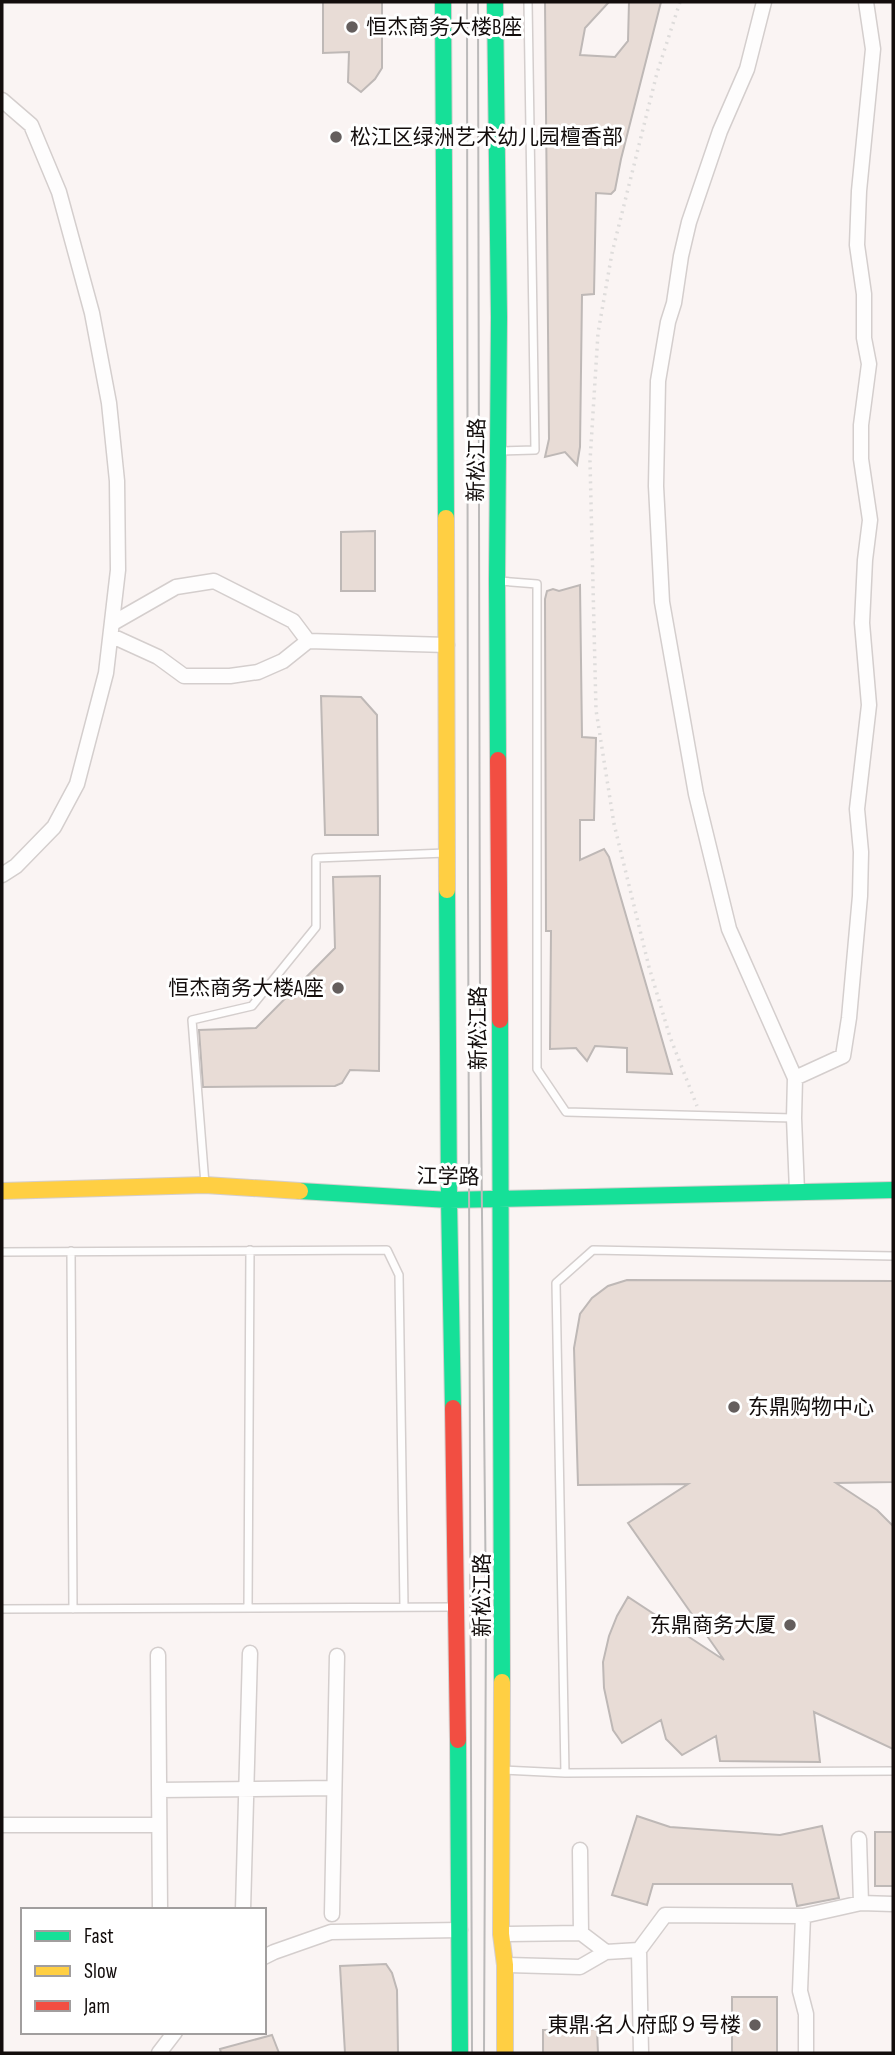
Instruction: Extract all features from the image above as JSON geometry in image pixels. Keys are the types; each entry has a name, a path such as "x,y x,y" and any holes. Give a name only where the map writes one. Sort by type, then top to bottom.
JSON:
{"main road":[{"name":"新松江路","path":"443,2 449,1200 457,1607 460,2053"},
{"name":"新松江路","path":"495,2 499,317 497,580 503,1584 501,1934 505,1965 505,2053"},
{"name":"江学路","path":"2,1191 205,1185 449,1200 893,1190"}],"street":[{"path":"764,2 747,69 712,154 689,222 681,256 658,381 656,486 662,602 696,794 729,929 795,1079 797,1191"},
{"path":"795,1079 842,1056 849,1018 860,896 861,852 857,809 869,705 862,624 870,520 861,459 861,425 869,364 864,338 864,294 857,245 859,191 873,49 866,2"},
{"path":"2,100 31,125 36,136 59,192 92,313 109,403 117,481 118,570 106,673 78,784 54,827 16,866 2,875"},
{"path":"112,629 176,587 214,580 293,621 308,641"},
{"path":"112,629 184,676 230,676 258,672 283,661 308,641 447,645"},
{"path":"243,1908 250,1653"},
{"path":"158,1655 160,1908"},
{"path":"331,1914 337,1656"},
{"path":"159,1790 334,1788"},
{"path":"2,1825 159,1825"},
{"path":"859,1839 861,1903"},
{"path":"580,1850 581,1933"},
{"path":"641,2053 639,1950 665,1914 803,1916 861,1903 893,1904"},
{"path":"803,1916 800,1990 806,2014 806,2053"},
{"path":"266,1956 331,1932 460,1930"},
{"path":"501,1934 581,1933 606,1952"},
{"path":"505,1965 580,1967 606,1952 639,1950"},
{"path":"160,2051 173,2034"}],"lane":[{"path":"498,451 535,450 528,2"},
{"path":"497,580 537,584 537,1069 566,1112 794,1118"},
{"path":"205,1185 192,1020 252,1006 316,927 316,858 447,853"},
{"path":"248,1608 250,1250"},
{"path":"2,1252 387,1250 399,1275 404,1607"},
{"path":"565,1773 556,1283 593,1250 893,1256"},
{"path":"71,1251 73,1609"},
{"path":"2,1609 457,1607"},
{"path":"502,1770 565,1773 893,1771"}],"path":[{"path":"680,2 657,74 612,254 598,333 590,461 596,710 614,824 649,967 701,1116"}],"building":[{"name":"恒杰商务大楼B座","path":"323,2 382,2 382,68 361,92 348,82 349,52 323,53"},
{"path":"545,2 609,2 585,28 580,55 615,57 628,41 629,2 661,2 615,190 611,194 596,193 594,294 582,295 580,447 577,465 565,452 545,457 549,439"},
{"path":"375,531 375,591 341,591 341,532"},
{"path":"580,585 582,737 596,738 594,820 580,820 580,860 604,849 609,857 672,1074 627,1072 627,1048 595,1046 587,1061 576,1048 550,1049 551,931 546,931 545,599 547,591 559,591"},
{"path":"321,696 361,697 377,715 378,835 325,835"},
{"name":"恒杰商务大楼A座","path":"380,876 379,1071 350,1070 342,1083 335,1086 203,1087 199,1030 256,1028 335,948 333,877"},
{"path":"627,1280 893,1281 893,1482 836,1483 877,1510 893,1526 893,1749 814,1712 820,1762 720,1761 716,1736 682,1755 666,1739 661,1720 622,1743 613,1730 604,1688 603,1662 609,1636 628,1597 724,1660 628,1523 688,1484 578,1485 574,1348 580,1314 592,1298 608,1286"},
{"path":"637,1816 670,1827 780,1835 822,1826 839,1898 797,1906 792,1884 653,1884 647,1905 612,1895"},
{"path":"875,1832 893,1832 893,1886 875,1886"},
{"path":"386,1964 397,1990 398,2053 345,2053 340,1966"},
{"name":"東鼎·名人府邸９号楼","path":"732,1997 777,1997 777,2053 732,2053"},
{"path":"597,2029 598,2053 543,2053 543,2030"},
{"path":"272,2035 279,2053 221,2053 220,2049"}],"tram line":[{"path":"467,2 472,2053"},
{"path":"478,2 480,1016 486,1611 484,2053"}],"traffic: fast":[{"path":"443,2 446,518"},
{"path":"495,2 499,317 498,760"},
{"path":"447,890 453,1408"},
{"path":"500,1020 502,1682"},
{"path":"300,1191 449,1200 893,1190"},
{"path":"458,1740 460,2053"}],"traffic: slow":[{"path":"446,518 447,890"},
{"path":"2,1191 205,1185 300,1191"},
{"path":"502,1682 501,1934 505,1965 505,2053"}],"traffic: jam":[{"path":"498,760 500,1020"},
{"path":"453,1408 458,1740"}],"place":[{"name":"恒杰商务大楼B座","path":"352,27"},
{"name":"松江区绿洲艺术幼儿园檀香部","path":"336,137"},
{"name":"恒杰商务大楼A座","path":"338,988"},
{"name":"东鼎购物中心","path":"734,1407"},
{"name":"东鼎商务大厦","path":"790,1625"},
{"name":"東鼎·名人府邸９号楼","path":"755,2025"}]}
